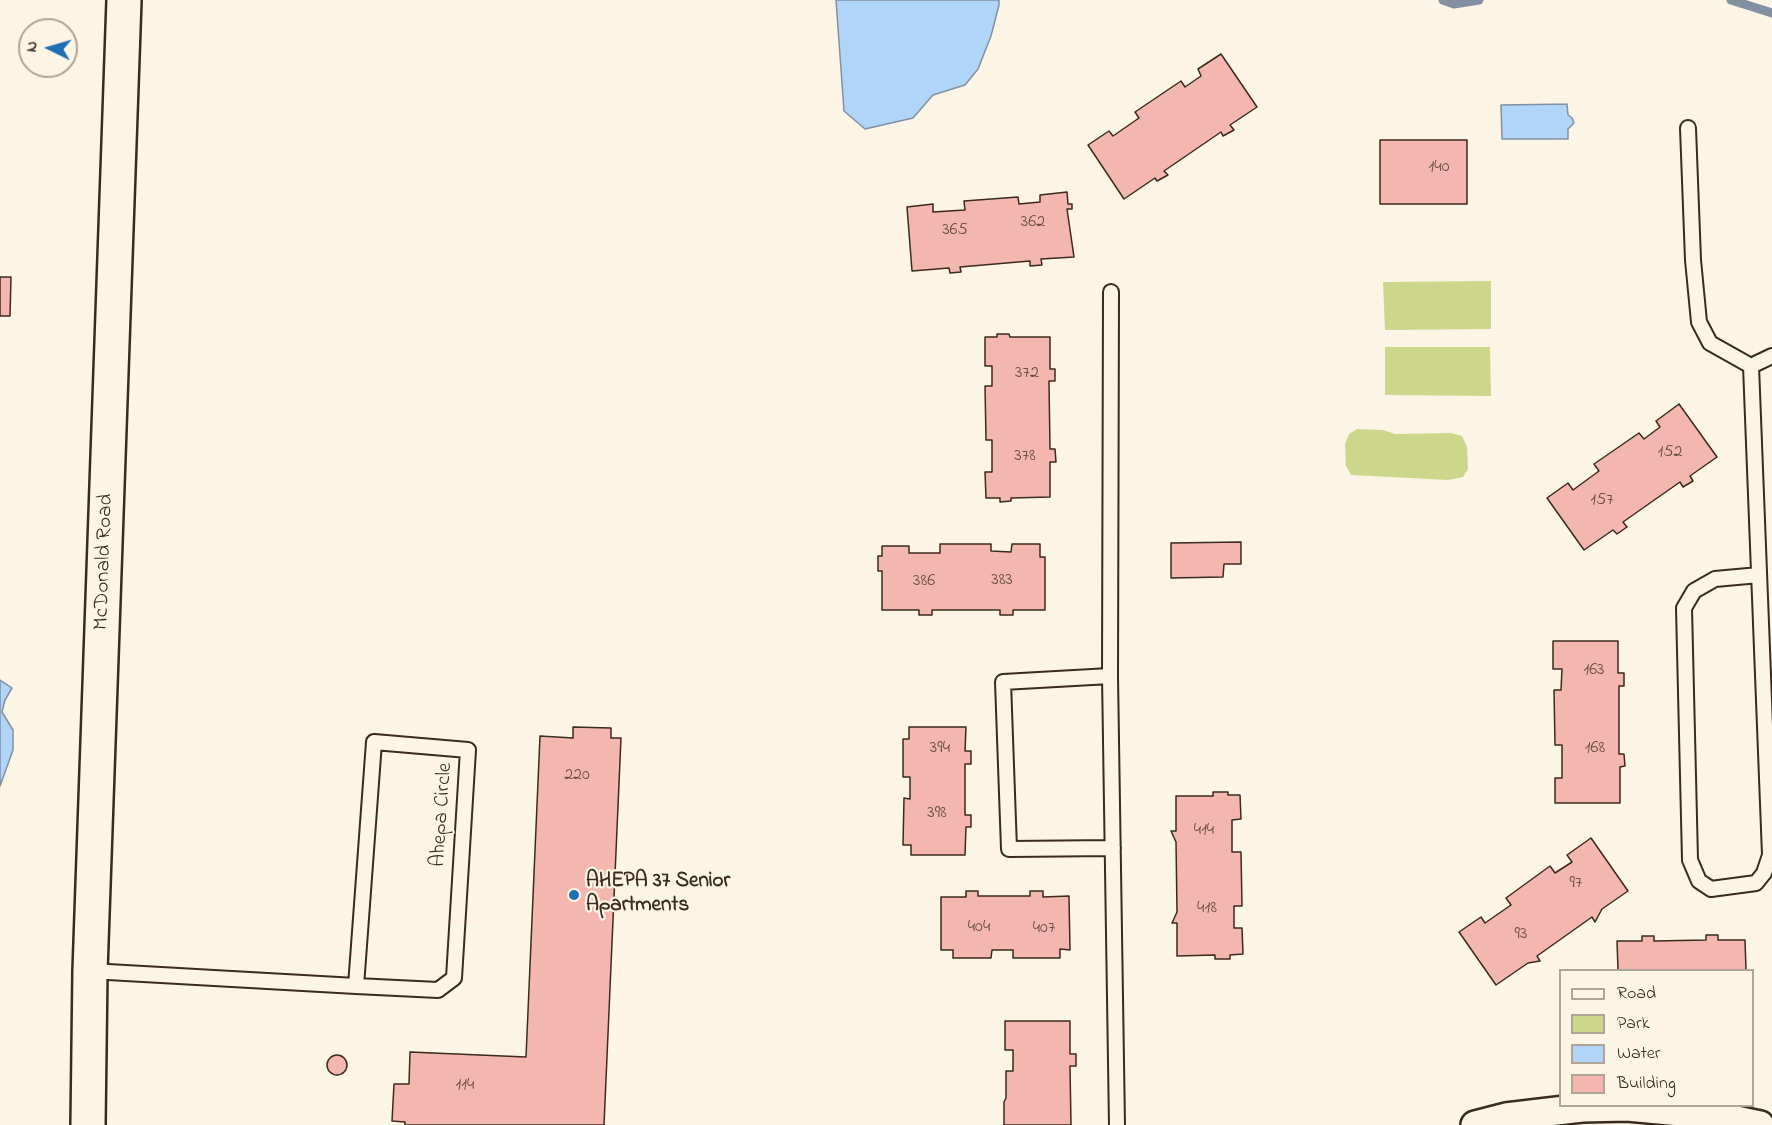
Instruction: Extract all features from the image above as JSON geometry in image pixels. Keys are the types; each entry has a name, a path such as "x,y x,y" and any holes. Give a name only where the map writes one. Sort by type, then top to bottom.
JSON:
{"street":[{"name":"McDonald Road","path":"88,1125 90,971 124,0"},
{"path":"1475,1125 1506,1117 1594,1116 1627,1107 1712,1115 1760,1125"}],"lane":[{"path":"1688,128 1693,260 1699,322 1710,343 1751,366"},
{"path":"1111,292 1110,676 1117,1125"},
{"path":"1751,366 1772,356"},
{"path":"1751,366 1770,855 1764,873 1756,883 1711,889 1700,881 1690,860 1684,608 1694,591 1715,579 1759,575"},
{"path":"1110,676 1003,682 1009,849 1113,848"},
{"name":"Ahepa Circle","path":"90,971 356,986 438,990 454,978 468,750 374,742 356,986"}],"green space":[{"path":"1491,281 1491,329 1385,330 1383,282"},
{"path":"1385,347 1490,347 1491,396 1385,395"},
{"path":"1357,429 1383,430 1395,434 1451,433 1462,436 1467,447 1468,469 1463,477 1448,480 1351,475 1346,466 1345,444 1349,434"}],"water":[{"path":"836,0 999,0 999,5 991,36 978,69 965,85 933,95 913,118 865,129 844,111"},
{"path":"1567,104 1568,115 1574,123 1568,129 1568,139 1502,139 1501,105"},
{"path":"0,680 12,688 5,700 2,712 13,730 13,750 0,786"}],"building":[{"path":"1221,54 1257,107 1230,125 1234,130 1223,136 1221,132 1164,171 1168,175 1157,181 1155,178 1124,199 1088,145 1109,131 1113,136 1139,118 1135,112 1181,81 1185,87 1201,76 1198,69"},
{"path":"1380,140 1467,140 1467,204 1380,204"},
{"path":"1067,192 1068,204 1072,204 1072,209 1067,209 1074,257 1041,259 1042,265 1030,266 1030,261 960,267 961,272 950,273 949,268 912,271 907,207 933,204 933,212 965,210 964,201 1018,197 1019,204 1040,202 1040,195"},
{"path":"0,277 11,277 10,316 0,316"},
{"path":"997,334 1009,334 1010,337 1050,337 1050,369 1055,369 1055,381 1049,381 1050,449 1055,449 1056,462 1050,462 1050,497 1011,498 1011,501 1000,502 1000,498 986,498 985,472 992,472 992,440 986,440 985,386 992,386 992,366 985,366 985,337 997,337"},
{"path":"1679,404 1717,457 1690,476 1693,481 1683,487 1680,482 1623,522 1627,527 1617,534 1613,530 1584,550 1547,498 1568,483 1573,490 1599,471 1594,464 1639,433 1644,439 1660,427 1656,421"},
{"path":"1241,542 1241,564 1224,564 1223,577 1171,578 1171,543"},
{"path":"940,544 991,544 991,551 1011,552 1012,544 1040,544 1040,557 1045,557 1045,610 1013,610 1013,615 1000,615 1000,610 932,610 932,615 919,615 919,610 882,610 882,571 878,571 878,556 882,556 882,546 909,546 909,553 940,553"},
{"path":"1553,641 1618,641 1618,673 1624,673 1624,686 1619,686 1619,754 1624,754 1625,766 1620,767 1620,803 1555,803 1555,778 1562,778 1562,745 1555,745 1554,690 1561,690 1562,669 1553,669"},
{"name":"AHEPA 37 Senior Apartments","path":"573,727 611,728 611,738 621,738 604,1125 405,1125 405,1122 392,1121 394,1084 409,1084 410,1052 526,1057 540,736 573,738"},
{"path":"909,727 966,727 965,751 971,751 971,764 965,764 965,815 971,815 971,827 966,827 965,855 911,855 911,845 903,845 904,798 910,799 910,777 903,777 903,739 909,739"},
{"path":"1213,792 1240,795 1241,819 1232,820 1232,852 1241,852 1242,906 1234,906 1234,928 1242,928 1243,954 1230,955 1230,959 1215,959 1215,955 1177,956 1177,923 1172,923 1177,912 1176,842 1171,831 1176,831 1176,796 1213,796"},
{"path":"1591,838 1628,891 1602,909 1595,922 1592,917 1537,956 1540,961 1528,963 1496,985 1459,932 1481,917 1485,923 1511,905 1506,898 1550,866 1555,873 1572,862 1567,855"},
{"path":"966,891 978,891 978,896 1030,896 1030,891 1043,891 1043,897 1069,896 1070,950 1060,949 1060,958 1013,958 1013,950 992,950 991,958 953,958 953,950 941,950 941,897 966,897"},
{"path":"1706,935 1718,935 1718,940 1745,940 1746,969 1618,969 1617,941 1642,941 1642,936 1654,936 1654,941 1706,940"},
{"path":"1005,1021 1070,1021 1070,1054 1076,1054 1076,1066 1070,1066 1071,1125 1004,1125 1006,1071 1013,1071 1013,1050 1005,1050"},
{"path":"337,1055 344,1058 347,1065 344,1072 337,1075 330,1072 327,1065 330,1058"}],"waterway":[{"path":"1443,0 1454,4 1479,0"},
{"path":"1731,0 1772,13"}],"place":[{"name":"AHEPA 37 Senior Apartments","path":"574,895"}]}
